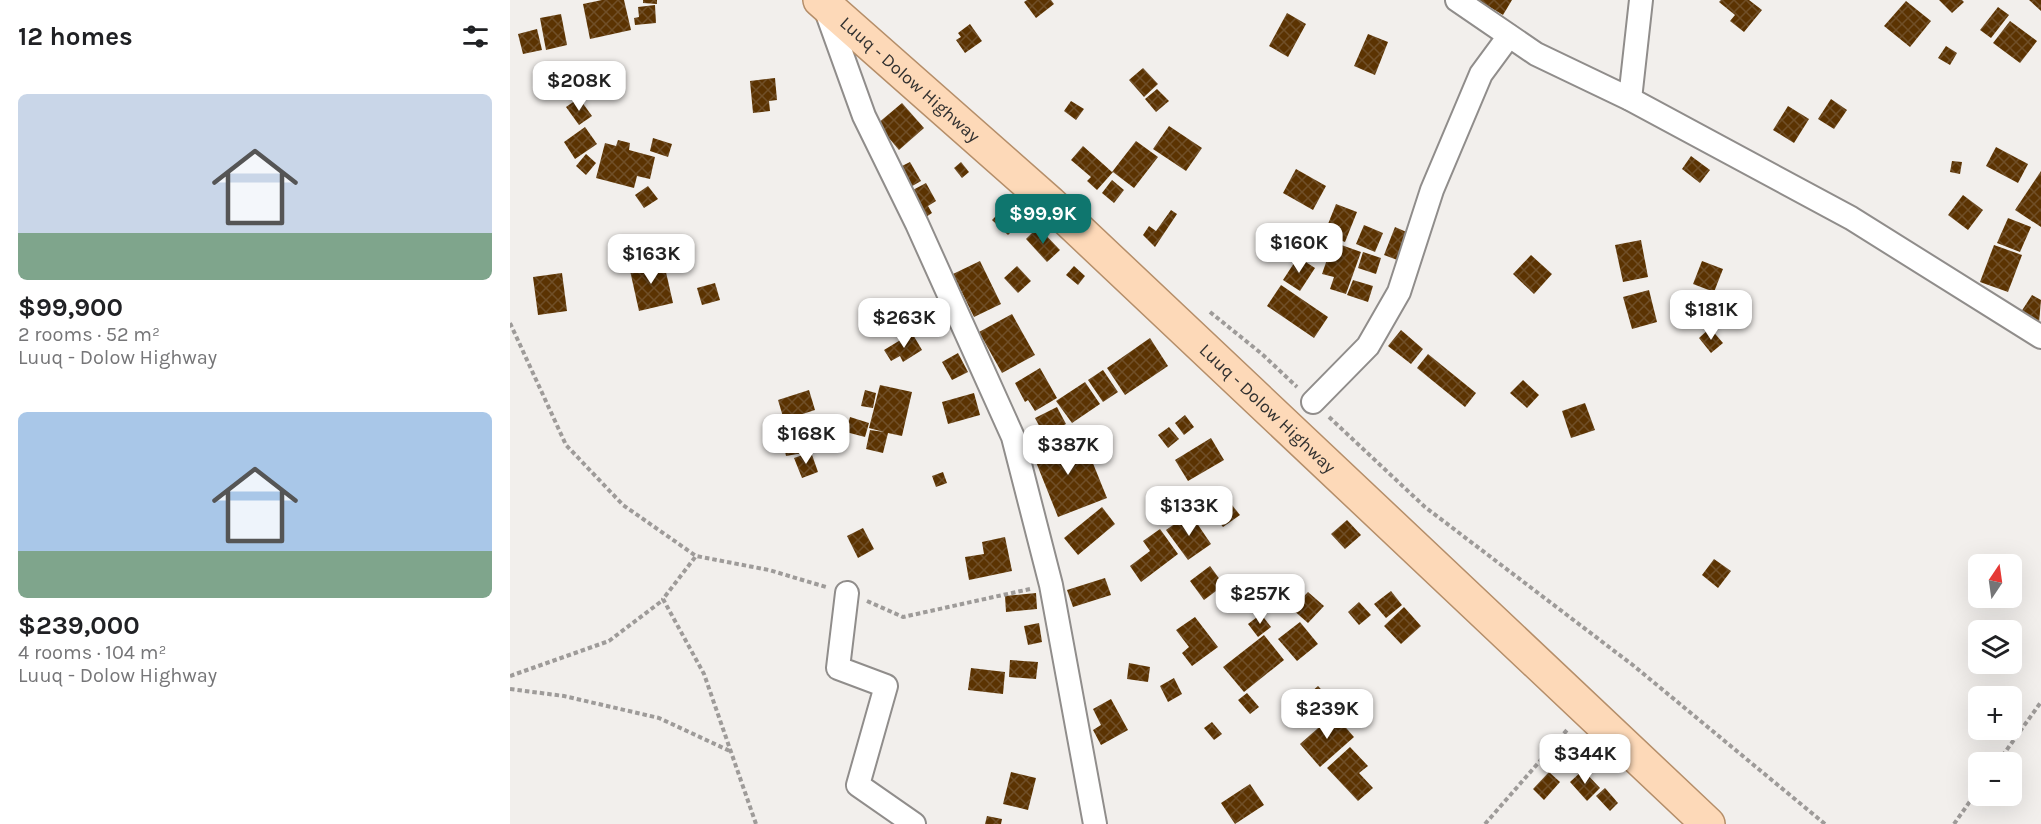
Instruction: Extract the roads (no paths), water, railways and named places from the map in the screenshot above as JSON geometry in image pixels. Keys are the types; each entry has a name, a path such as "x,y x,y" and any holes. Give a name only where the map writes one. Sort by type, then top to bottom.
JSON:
{"main road":[{"name":"Luuq - Dolow Highway","path":"821,2 1050,203 1708,824"}],"street":[{"path":"1457,0 1536,54 1630,99 1851,218 2041,337"},
{"path":"1630,99 1641,0"},
{"path":"821,2 864,116 1013,436 1051,585 1095,824"},
{"path":"1313,402 1368,346 1399,292 1432,190 1481,74 1509,36"},
{"path":"847,593 838,668 886,686 858,785 914,824"}]}
